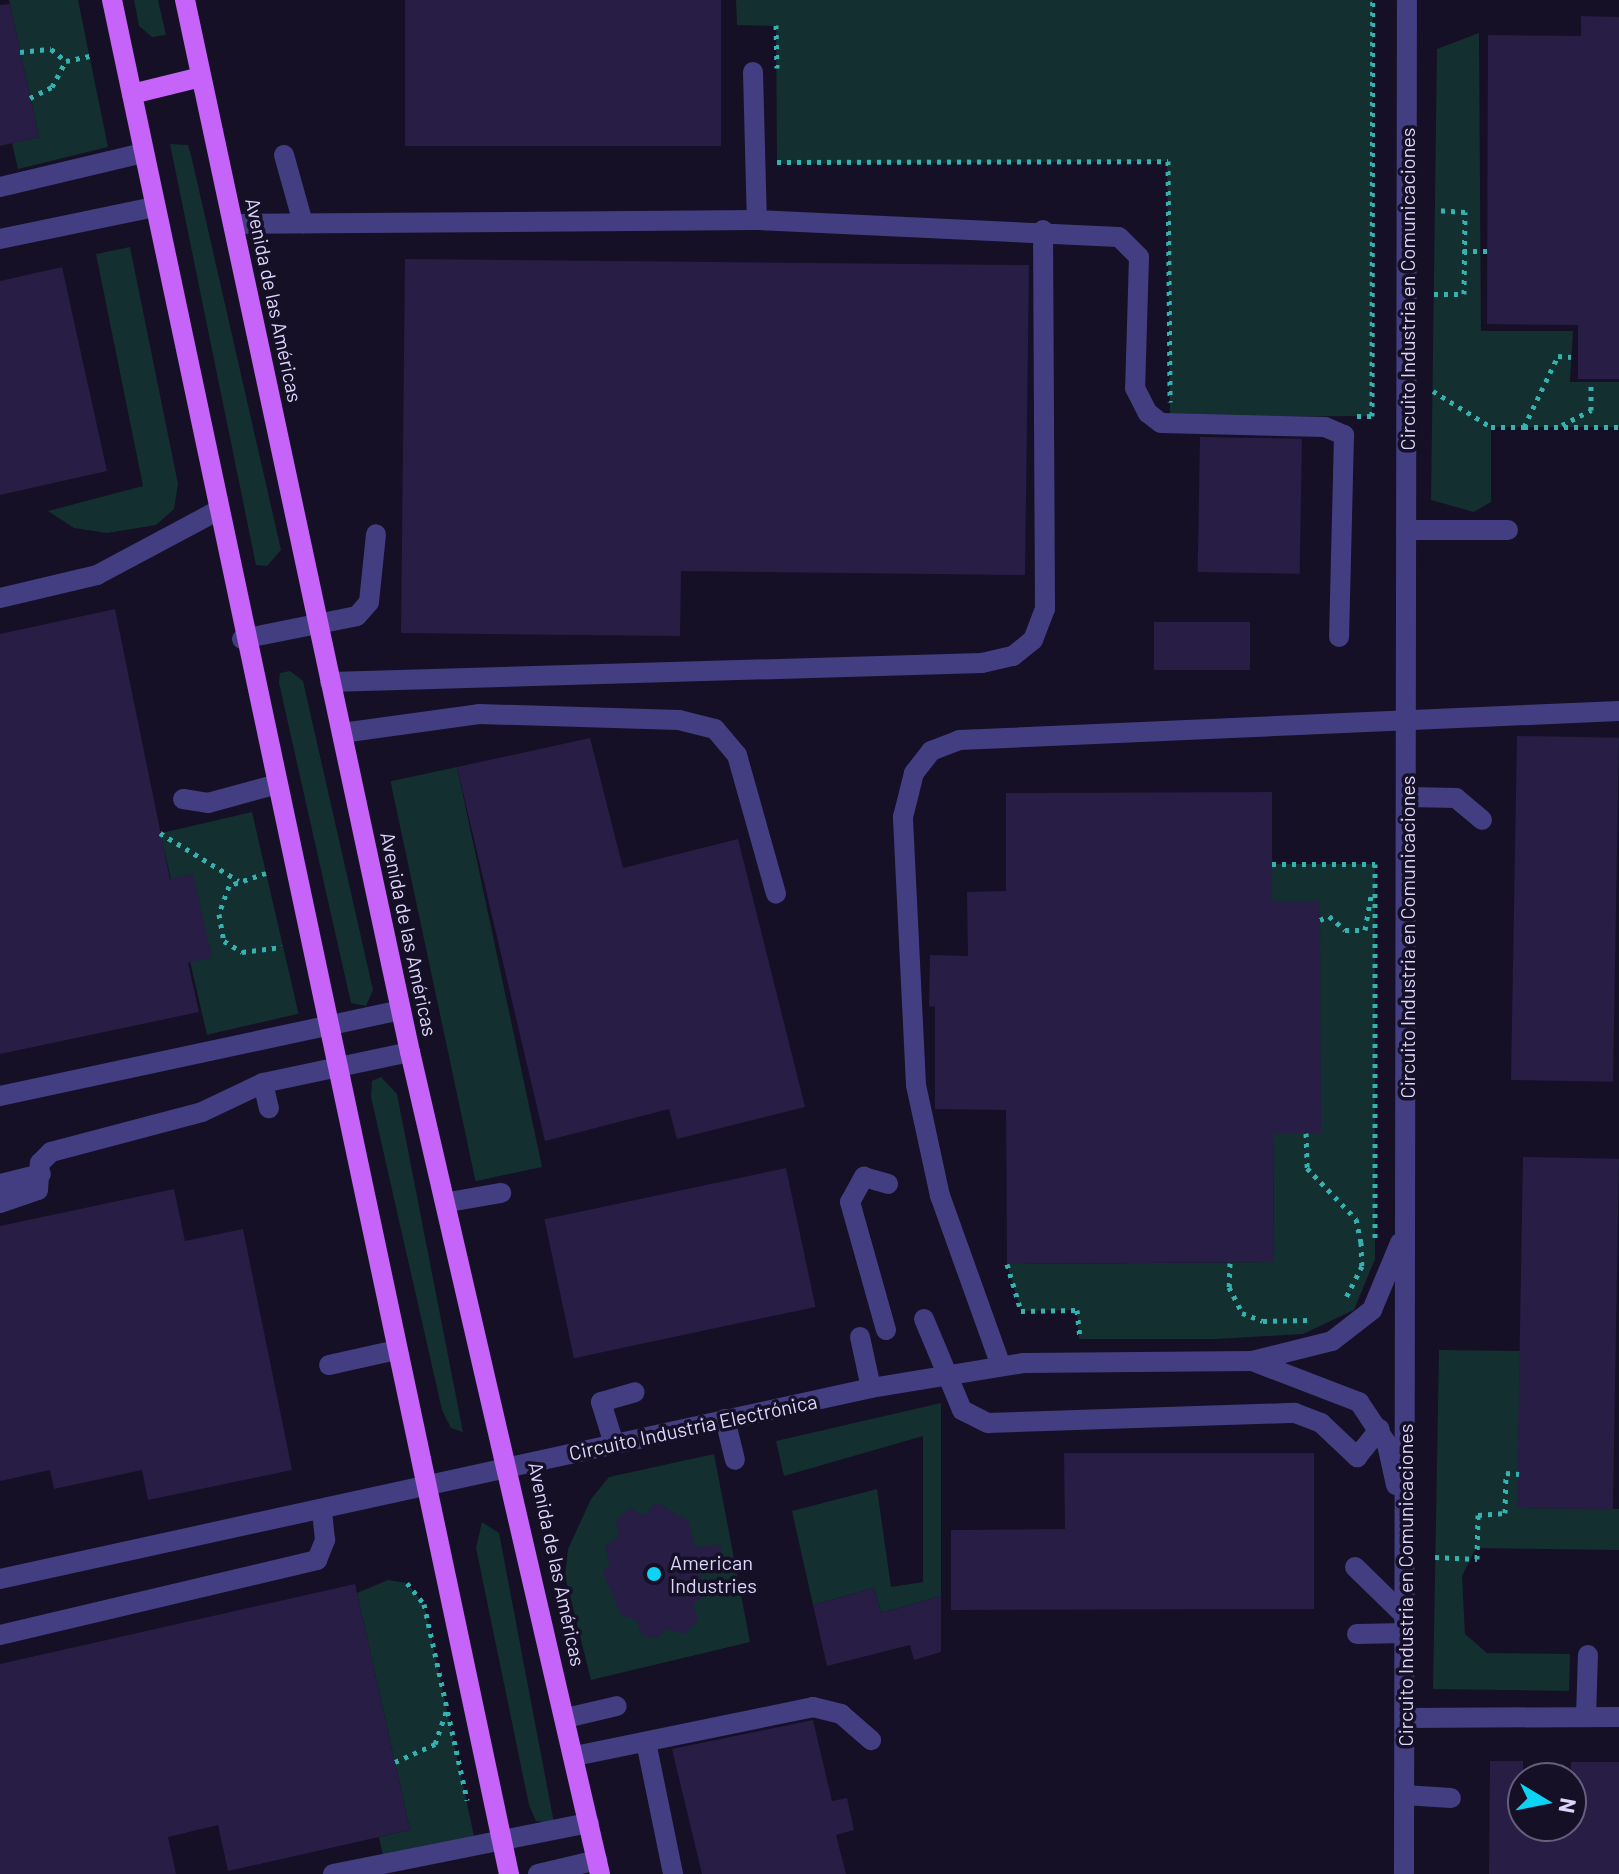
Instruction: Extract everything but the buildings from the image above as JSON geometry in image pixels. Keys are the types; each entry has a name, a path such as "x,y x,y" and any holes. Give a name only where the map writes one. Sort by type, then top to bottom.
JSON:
{"main road":[{"path":"112,0 215,512 509,1874"},
{"name":"Avenida de las Américas","path":"185,0 410,1052 449,1202 510,1466 598,1867"},
{"path":"132,94 201,77"}],"street":[{"name":"Circuito Industria en Comunicaciones","path":"1404,1874 1407,0"},
{"path":"753,72 757,220"},
{"path":"0,187 143,153"},
{"path":"284,155 303,223"},
{"path":"0,239 154,207"},
{"path":"234,224 757,220 1043,230 1132,244 1139,257 1135,388 1161,423 1325,427 1344,435 1339,637"},
{"path":"330,682 982,663 1013,656 1033,640 1045,609 1043,230"},
{"path":"0,598 97,575 215,512"},
{"path":"1406,530 1508,530"},
{"path":"242,639 318,628 357,616 369,602 376,534"},
{"path":"1001,1366 940,1196 916,1085 903,817 914,773 931,751 959,740 1407,716 1619,711"},
{"path":"342,733 479,714 679,720 715,729 737,755 776,894"},
{"path":"183,799 208,803 274,785"},
{"path":"1408,797 1456,798 1482,820"},
{"path":"0,1096 401,1010"},
{"path":"0,1203 38,1190 43,1156 51,1152 202,1112 263,1083 410,1052"},
{"path":"263,1083 269,1108"},
{"path":"0,1184 41,1174"},
{"path":"886,1330 850,1202 864,1177 888,1184"},
{"path":"449,1202 501,1193"},
{"name":"Circuito Industria Electrónica","path":"0,1579 871,1388 1001,1366 1252,1361 1332,1341 1357,1326 1386,1285 1405,1228"},
{"path":"924,1319 944,1376 962,1410 988,1423 1295,1413 1321,1423 1357,1457 1380,1429"},
{"path":"860,1337 871,1388"},
{"path":"329,1365 396,1350"},
{"name":"Circuito Industria Electrónica","path":"1252,1361 1337,1388 1380,1429"},
{"path":"614,1444 601,1402 635,1392"},
{"path":"725,1419 735,1460"},
{"path":"1380,1429 1405,1536"},
{"path":"0,1635 317,1560 325,1540 322,1509"},
{"path":"1355,1567 1405,1625"},
{"path":"1357,1634 1405,1625"},
{"path":"1586,1717 1588,1655"},
{"path":"566,1718 617,1706"},
{"path":"575,1756 813,1707 841,1714 871,1740"},
{"path":"1405,1718 1619,1717"},
{"path":"646,1742 673,1874"},
{"path":"1404,1795 1451,1798"},
{"path":"333,1874 589,1823"},
{"path":"538,1874 598,1867"}],"path":[{"path":"1341,416 1372,416 1373,0"},
{"path":"776,25 777,87"},
{"path":"20,52 51,49 66,61"},
{"path":"30,98 52,87 66,61 89,56"},
{"path":"777,149 777,164 1168,161 1170,417"},
{"path":"1434,294 1464,294 1465,212 1435,210"},
{"path":"1463,251 1487,251"},
{"path":"1524,427 1558,356 1571,357"},
{"path":"1557,427 1591,410 1591,382"},
{"path":"1433,391 1491,427 1619,427"},
{"path":"160,833 240,882"},
{"path":"1272,864 1375,864"},
{"path":"1320,920 1329,916 1345,930 1365,930 1375,864"},
{"path":"1371,1271 1375,864"},
{"path":"266,873 229,886 219,914 224,941 242,952 282,947"},
{"path":"1306,1133 1307,1168 1356,1219 1361,1242 1362,1266 1340,1307"},
{"path":"1230,1263 1229,1287 1242,1313 1263,1321 1320,1318"},
{"path":"1007,1264 1021,1311 1077,1310 1079,1339 1094,1339"},
{"path":"1435,1557 1477,1559 1478,1515 1505,1513 1506,1473 1519,1474"},
{"path":"407,1583 424,1604 468,1808"},
{"path":"395,1762 435,1744 447,1709"}],"green space":[{"path":"9,0 78,0 108,147 18,169 12,143 39,137"},
{"path":"134,0 158,0 166,35 152,37 139,26"},
{"path":"736,0 1373,0 1372,416 1170,417 1167,161 777,164 776,26 737,25"},
{"path":"1479,33 1481,331 1573,331 1570,382 1619,382 1619,427 1491,427 1491,502 1474,512 1431,500 1437,49"},
{"path":"170,144 188,145 191,155 281,550 267,566 256,565"},
{"path":"130,247 178,484 174,509 156,525 107,533 74,528 48,511 143,486 96,254"},
{"path":"290,671 303,681 373,990 366,1006 351,1003 279,683 280,673"},
{"path":"457,767 542,1167 476,1181 390,781"},
{"path":"252,812 299,1014 207,1035 160,833"},
{"path":"1272,864 1375,864 1375,1259 1354,1310 1303,1334 1216,1339 1079,1339 1077,1310 1021,1311 1007,1264 1274,1262 1273,1133 1320,1133 1320,901 1272,901"},
{"path":"381,1077 397,1094 463,1432 451,1428 442,1410 371,1097 372,1081"},
{"path":"1439,1350 1521,1351 1519,1508 1619,1509 1619,1550 1476,1548 1462,1576 1465,1634 1487,1653 1570,1654 1569,1691 1433,1689"},
{"path":"941,1403 941,1596 881,1613 874,1588 813,1605 792,1511 877,1489 891,1587 923,1582 923,1436 784,1476 776,1441"},
{"path":"714,1454 750,1642 591,1680 565,1576 568,1549 591,1499 609,1477"},
{"path":"482,1522 499,1533 554,1823 536,1821 529,1805 476,1548"},
{"path":"388,1580 407,1583 424,1604 474,1836 383,1856 379,1837 410,1830 357,1593"}],"place":[{"name":"American Industries","path":"654,1574"}]}
